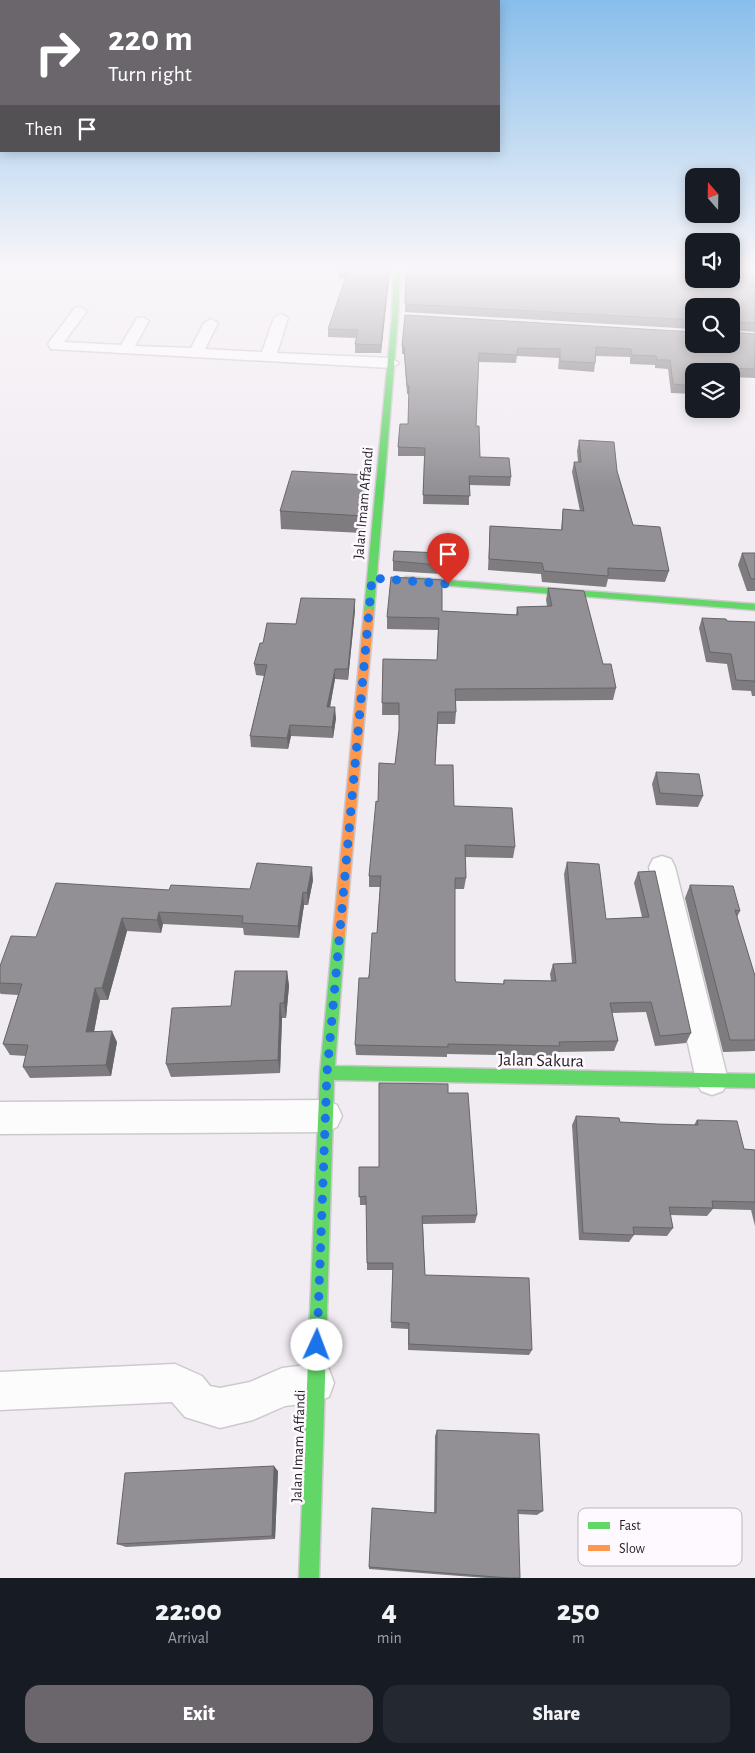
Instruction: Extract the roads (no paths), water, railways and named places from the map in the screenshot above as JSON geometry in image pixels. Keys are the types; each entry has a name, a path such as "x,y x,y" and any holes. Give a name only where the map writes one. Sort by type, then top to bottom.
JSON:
{"street":[{"path":"59,342 56,346 391,363"},
{"path":"125,350 130,342"},
{"path":"196,353 202,342"},
{"path":"268,356 273,342"},
{"name":"Jalan Imam Affandi","path":"309,1578 327,1073 382,578 393,342"},
{"path":"382,578 755,607"},
{"path":"662,868 712,1080"},
{"name":"Jalan Sakura","path":"327,1073 755,1081"},
{"path":"0,1118 326,1116"},
{"path":"0,1391 175,1383 188,1390 199,1403 220,1408 252,1401 282,1387 315,1383"}]}
